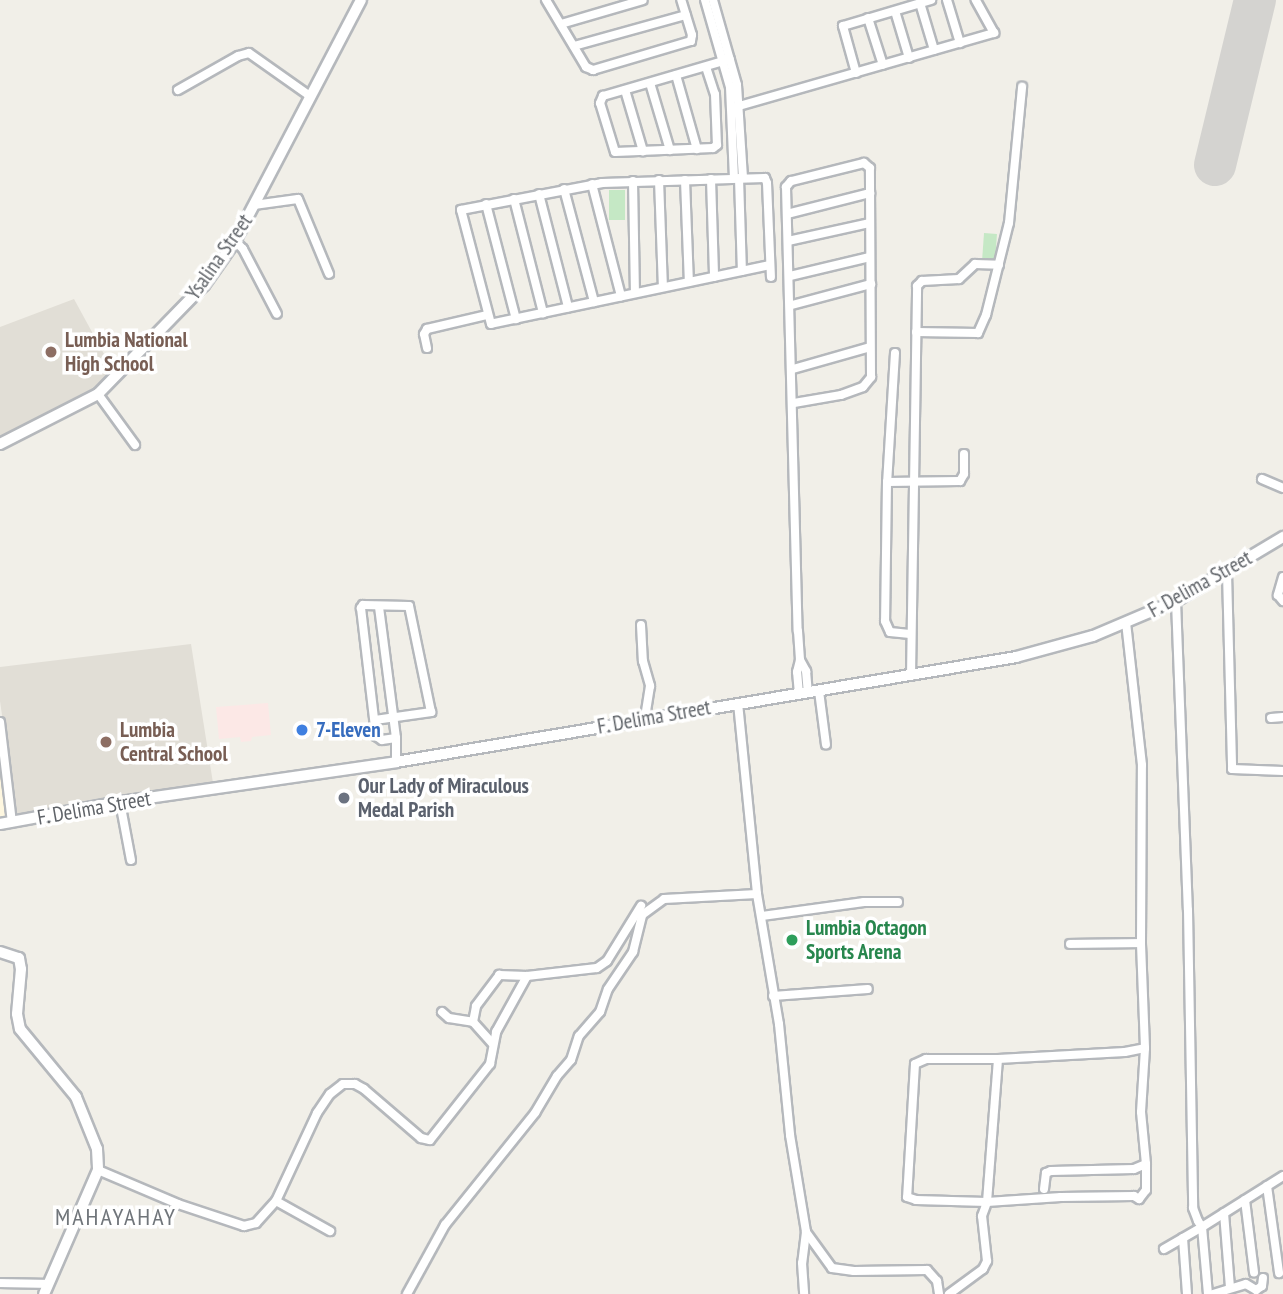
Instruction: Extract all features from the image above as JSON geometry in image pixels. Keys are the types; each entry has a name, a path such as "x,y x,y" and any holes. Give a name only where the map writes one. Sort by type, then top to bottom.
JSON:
{"street":[{"name":"Ysalina Street","path":"0,444 98,394 191,300 235,241 361,0"},
{"path":"547,0 586,67 596,69 691,41 692,35 681,0"},
{"path":"561,24 643,0"},
{"path":"705,0 728,63"},
{"path":"713,0 736,107 742,271"},
{"path":"856,73 843,26 931,0"},
{"path":"947,0 960,43"},
{"path":"736,107 994,33 976,0"},
{"path":"920,3 934,50"},
{"path":"895,11 909,58"},
{"path":"574,46 686,15"},
{"path":"868,19 883,65"},
{"path":"178,90 238,56 249,53 310,96"},
{"path":"707,69 715,94 717,145 696,149 615,152 600,103 603,96 728,63"},
{"path":"676,75 696,149"},
{"path":"650,83 670,150"},
{"path":"916,332 978,333 1009,223 1022,87"},
{"path":"625,90 643,151"},
{"path":"794,403 841,395 863,387 871,377 870,168 864,163 791,181 786,187 792,305 793,369 800,660 806,671 809,692 826,745"},
{"path":"770,265 492,324 487,315 461,211 592,184 739,178 767,180 771,277"},
{"path":"711,179 714,277"},
{"path":"659,180 663,287"},
{"path":"685,180 689,282"},
{"path":"633,181 635,293"},
{"path":"592,184 621,296"},
{"path":"564,190 594,302"},
{"path":"787,214 870,193"},
{"path":"539,194 568,307"},
{"path":"254,205 298,199 329,274"},
{"path":"514,199 543,313"},
{"path":"486,204 516,318"},
{"path":"788,241 869,223"},
{"path":"235,241 243,249 277,314"},
{"path":"790,276 870,257"},
{"path":"911,676 919,282 959,279 975,264 999,265"},
{"path":"792,305 871,284"},
{"path":"427,348 424,334 427,329 487,315"},
{"path":"793,369 870,347"},
{"path":"895,353 887,482 886,629 910,634"},
{"path":"98,394 135,445"},
{"path":"887,482 960,481 964,454"},
{"path":"1262,479 1283,488"},
{"name":"F. Delima Street","path":"0,824 120,802 396,762 645,718 911,676 1029,653 1093,636 1176,601 1227,573 1283,537"},
{"path":"1227,573 1232,769 1283,771"},
{"path":"1283,578 1278,587 1278,595 1283,601"},
{"path":"1176,601 1188,910 1193,1208 1202,1227 1208,1294"},
{"path":"374,720 428,715 432,711 411,608 363,605 361,608 374,720 378,739 396,738"},
{"path":"379,607 394,718 396,762"},
{"path":"1126,623 1142,765 1141,943 1145,1048 1141,1112 1146,1191 1139,1199 1133,1196 1061,1197 987,1202 916,1200 907,1197 912,1079 915,1064 920,1060 999,1059 1125,1052 1145,1048"},
{"path":"641,625 643,661 650,686 645,718"},
{"path":"738,703 757,894 806,1232 802,1263 804,1294"},
{"path":"1271,718 1283,717"},
{"path":"0,722 2,762 12,822"},
{"path":"120,802 131,860"},
{"path":"407,1294 445,1225 535,1113 570,1060 579,1036 600,1012 608,989 634,952 642,915 664,899 757,894"},
{"path":"762,916 864,902 898,902"},
{"path":"473,1022 477,1006 499,975 527,976 597,968 607,961 640,906"},
{"path":"1070,944 1141,943"},
{"path":"0,952 19,958 19,1025 76,1097 97,1149 99,1170 46,1289 0,1283"},
{"path":"99,1170 178,1204 244,1226 256,1223 276,1201 317,1113 337,1088 349,1083 364,1089 421,1138 430,1140 490,1064 492,1043 527,976"},
{"path":"773,996 869,989"},
{"path":"442,1012 458,1021 473,1022 492,1043"},
{"path":"949,1294 985,1266 982,1216 987,1202 999,1059"},
{"path":"1044,1189 1046,1173 1051,1171 1134,1169 1146,1164"},
{"path":"1164,1249 1283,1176"},
{"path":"1263,1278 1281,1272 1267,1186"},
{"path":"1245,1200 1254,1272 1263,1278"},
{"path":"276,1201 330,1231"},
{"path":"1224,1213 1230,1289"},
{"path":"806,1232 832,1268 853,1271 927,1270 937,1281 939,1294"},
{"path":"1183,1238 1187,1294"},
{"path":"1254,1272 1247,1276 1246,1284 1251,1290 1259,1289 1263,1278"},
{"path":"1213,1294 1246,1284"}],"shaded area":[{"name":"Lumbia National High School","path":"74,299 116,376 83,402 0,442 0,327"},
{"name":"Lumbia Central School","path":"191,644 213,783 16,814 0,701 0,667"},
{"path":"268,703 271,735 252,737 251,741 241,742 240,737 219,739 216,707"},
{"path":"0,765 9,819 0,821"}],"green space":[{"path":"609,190 625,190 625,220 609,220"},
{"path":"984,233 997,234 995,261 982,260"}],"runway":[{"path":"1215,165 1255,0"}],"place":[{"name":"Lumbia National High School","path":"51,352"},
{"name":"7-Eleven","path":"302,730"},
{"name":"Lumbia Central School","path":"106,742"},
{"name":"Our Lady of Miraculous Medal Parish","path":"344,798"},
{"name":"Lumbia Octagon Sports Arena","path":"792,940"}],"district":[{"name":"MAHAYAHAY","path":"116,1217"}]}
